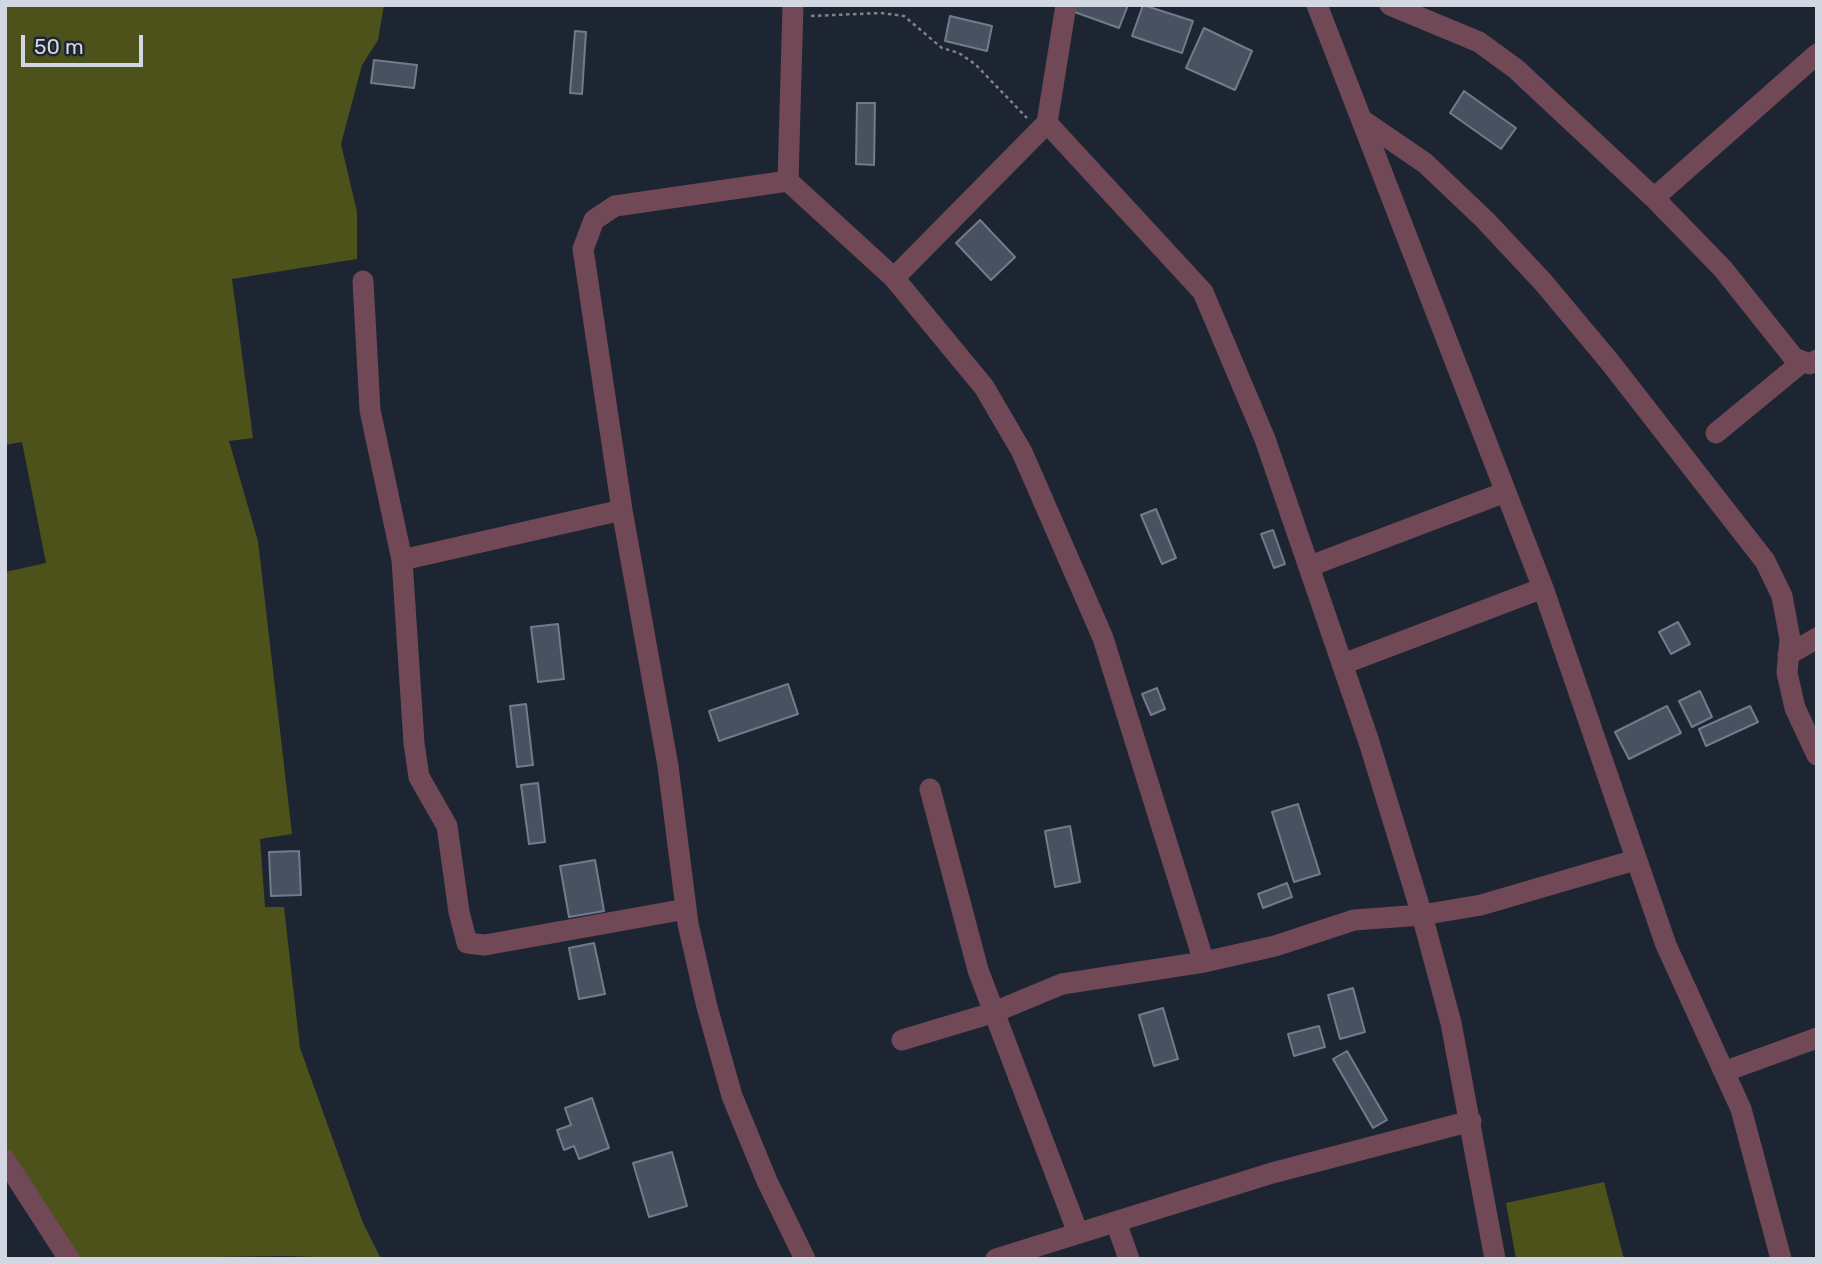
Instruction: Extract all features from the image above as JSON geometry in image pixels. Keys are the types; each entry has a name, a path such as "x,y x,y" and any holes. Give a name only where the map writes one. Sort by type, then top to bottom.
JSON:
{"street":[{"path":"894,278 1043,127 1066,5"},
{"path":"1317,5 1364,122 1503,493 1543,588 1634,860 1666,945 1726,1071 1741,1109 1781,1259"},
{"path":"1390,5 1479,42 1498,55 1654,198 1809,361 1716,433"},
{"path":"793,11 788,181 894,278 984,387 1022,452 1103,638 1204,962"},
{"path":"1654,198 1815,58"},
{"path":"1364,122 1425,163 1486,220 1543,282 1626,382 1765,561 1782,596 1790,639 1787,673 1795,708 1817,755"},
{"path":"1043,127 1203,292 1265,439 1343,664 1422,915 1451,1023 1495,1259"},
{"path":"788,181 615,206 594,220 586,233 583,248 622,510 667,766 686,909 707,1007 732,1096 767,1181 804,1259"},
{"path":"363,281 370,410 402,560 409,701 415,755 426,794 447,826 459,912 467,943 485,945 686,909"},
{"path":"1310,566 1503,493"},
{"path":"402,560 622,510"},
{"path":"1343,664 1543,588"},
{"path":"1788,655 1817,638"},
{"path":"930,789 968,935 992,1013 1078,1233"},
{"path":"902,1040 992,1013 1062,984 1095,977 1143,974 1275,947 1354,920 1422,915 1481,905 1634,860"},
{"path":"1726,1071 1817,1038"},
{"path":"996,1259 1366,1146 1471,1121"},
{"path":"5,1160 69,1259"},
{"path":"1116,1222 1129,1259"}],"path":[{"path":"793,11 904,16 942,48 959,53 975,64 1043,127"}],"green space":[{"path":"5,5 384,5 378,40 362,65 341,144 357,212 357,259 232,279 253,438 229,441 258,541 292,834 260,839 265,907 284,907 300,1048 363,1223 381,1259 285,1256 78,1259 5,1147 5,572 46,563 22,442 5,445"},
{"path":"1604,1182 1624,1259 1516,1259 1506,1203"}],"building":[{"path":"1071,5 1128,5 1119,28 1069,10"},
{"path":"1143,5 1193,21 1182,53 1132,36"},
{"path":"950,16 992,26 987,51 945,41"},
{"path":"1204,28 1252,51 1235,90 1186,68"},
{"path":"575,31 586,32 582,94 570,93"},
{"path":"374,60 417,65 414,88 371,83"},
{"path":"1464,91 1516,128 1501,149 1450,113"},
{"path":"857,103 875,103 874,165 856,164"},
{"path":"980,220 1015,257 991,280 956,243"},
{"path":"1156,509 1176,558 1162,564 1141,515"},
{"path":"1273,530 1285,564 1274,568 1261,534"},
{"path":"1678,622 1690,644 1671,654 1659,632"},
{"path":"558,624 564,679 538,682 531,627"},
{"path":"788,684 798,714 719,741 709,711"},
{"path":"1157,688 1165,709 1151,715 1142,694"},
{"path":"1700,691 1712,717 1692,727 1679,701"},
{"path":"526,704 533,765 517,767 510,706"},
{"path":"1667,706 1681,733 1629,759 1615,732"},
{"path":"1750,706 1758,722 1706,746 1699,729"},
{"path":"538,783 545,842 529,844 521,785"},
{"path":"1298,804 1320,874 1294,882 1272,812"},
{"path":"1070,826 1080,882 1055,887 1045,831"},
{"path":"299,851 301,895 271,896 269,852"},
{"path":"595,860 604,911 569,917 560,866"},
{"path":"1287,883 1292,897 1263,908 1258,894"},
{"path":"594,943 605,994 579,999 569,948"},
{"path":"1353,988 1365,1032 1340,1039 1328,995"},
{"path":"1163,1008 1178,1059 1154,1066 1139,1015"},
{"path":"1319,1026 1325,1047 1294,1056 1288,1034"},
{"path":"1347,1051 1387,1120 1373,1128 1333,1059"},
{"path":"592,1098 609,1148 579,1159 574,1146 564,1150 557,1130 571,1125 565,1108"},
{"path":"672,1152 687,1206 649,1217 633,1163"}]}
